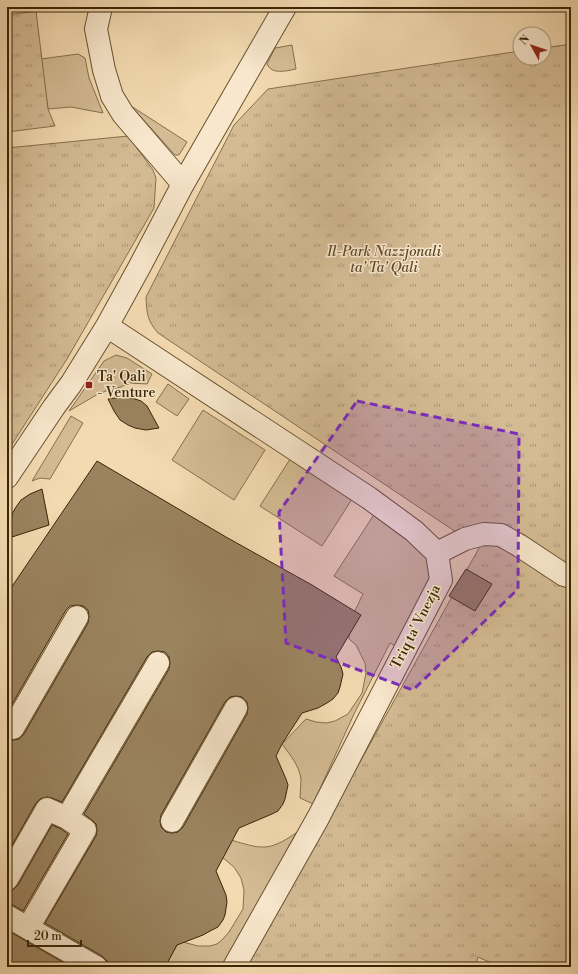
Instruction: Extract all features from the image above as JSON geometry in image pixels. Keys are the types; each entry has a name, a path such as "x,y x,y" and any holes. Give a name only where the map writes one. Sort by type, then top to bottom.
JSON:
{"street":[{"path":"102,7 96,29 104,70 112,96 123,114 183,184"},
{"path":"7,477 71,384 107,326 183,184 285,7"},
{"path":"107,326 369,498 414,531 437,553 464,539 484,534 501,535 564,575 571,577"},
{"name":"Triq ta' Vnezja","path":"234,967 318,818 441,580 437,553"},
{"path":"12,728 77,617"},
{"path":"67,818 158,663"},
{"path":"172,821 236,708"},
{"path":"7,879 48,809 67,818 85,830 28,928"},
{"path":"7,916 96,967"}],"highlighted area":[{"path":"357,401 519,434 518,589 413,690 286,643 279,512"}],"green space":[{"path":"36,11 48,109 55,126 7,132 7,15"},
{"name":"Il-Park Nazzjonali ta' Ta' Qali","path":"571,44 571,967 500,967 478,957 475,967 246,967 479,548 158,333 148,316 146,297 234,125 268,89 512,52 512,66 552,66 552,47"},
{"path":"292,45 296,69 288,71 272,70 267,64 275,48"},
{"path":"78,54 85,58 89,78 103,113 71,107 48,109 41,59"},
{"path":"131,106 187,142 179,155 175,155"},
{"path":"128,136 153,170 156,178 154,208 67,359 7,452 7,148"},
{"path":"116,355 127,358 152,374 147,384 129,383 98,394 69,411 104,361"},
{"path":"168,384 189,399 177,416 156,402"},
{"path":"203,410 265,450 234,500 172,460"},
{"path":"71,416 83,423 50,479 40,478 32,481"},
{"path":"292,456 354,496 322,546 260,506"},
{"path":"375,513 426,555 432,574 397,647 390,643 354,714 313,804 300,798 300,774 294,760 282,744 306,719 326,723 335,721 348,714 362,693 366,673 365,663 356,645 349,639 350,621 363,594 334,576"},
{"path":"296,833 224,967 165,967 179,941 198,946 210,946 217,944 229,932 243,909 244,890 241,878 234,867 222,857 231,840 258,847 265,847 278,843"}],"building":[{"path":"122,397 141,401 147,406 159,428 146,430 135,428 120,420 108,399"},
{"path":"97,461 226,537 312,585 361,615 336,657 343,674 338,693 333,699 318,708 302,713 276,756 288,785 283,804 278,811 239,828 216,871 226,895 227,902 223,920 218,927 203,935 177,945 165,967 108,967 107,961 102,956 45,923 96,836 96,824 84,814 169,669 169,657 165,652 158,651 152,652 147,657 62,802 47,797 40,799 36,803 7,854 7,739 19,739 24,734 88,623 89,617 88,610 83,606 70,606 66,610 7,713 7,595","holes":["230,697 242,697 247,702 247,714 183,827 178,832 166,832 161,827 161,815 225,702"]},
{"path":"42,489 49,525 12,537 12,514 16,507 21,500"},
{"path":"466,569 492,584 475,611 449,596"},
{"path":"52,825 68,834 23,911 13,905 7,904 7,891 13,890 18,885"},
{"path":"7,930 71,967 17,967 7,961"}],"place":[{"name":"Ta' Qali - Venture","path":"89,385"}]}
